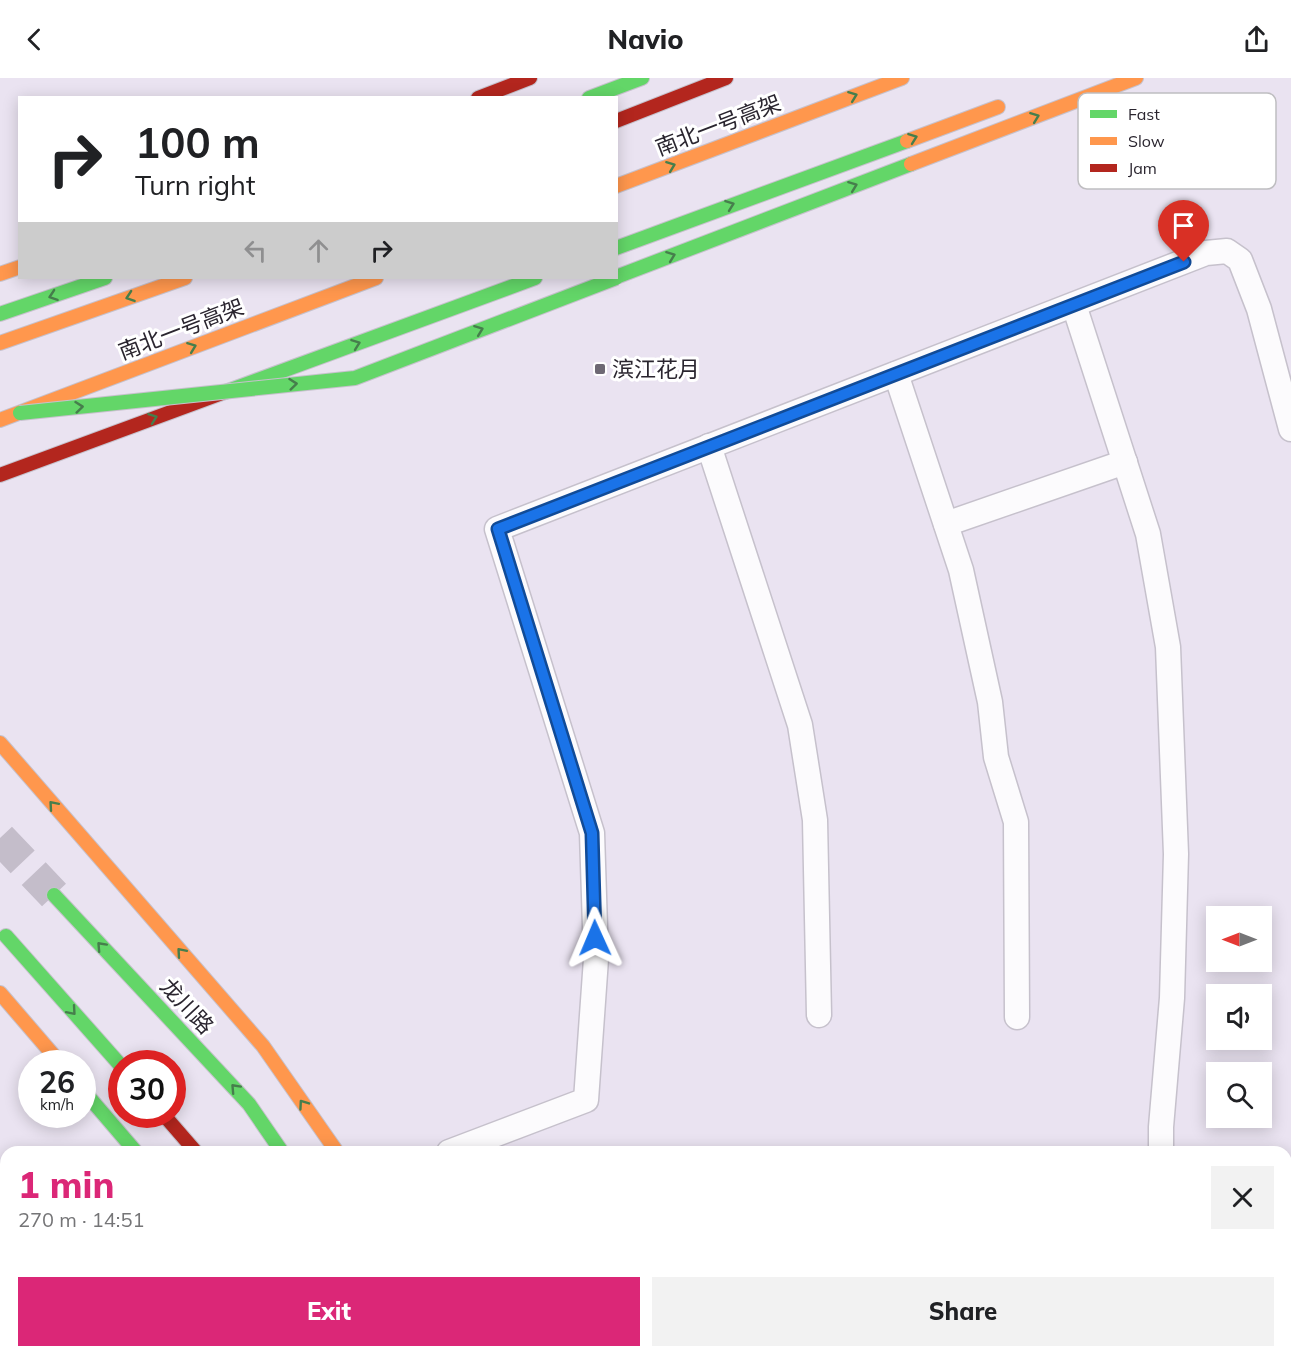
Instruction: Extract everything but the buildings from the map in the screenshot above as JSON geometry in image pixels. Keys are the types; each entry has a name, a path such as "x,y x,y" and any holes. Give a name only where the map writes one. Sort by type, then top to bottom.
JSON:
{"main road":[{"path":"482,96 530,78"},
{"path":"594,96 642,78"},
{"path":"615,96 649,78"},
{"name":"南北一号高架","path":"618,120 726,78"},
{"name":"南北一号高架","path":"618,185 902,78"},
{"path":"1097,93 1136,78"},
{"path":"618,276 1078,100"},
{"path":"618,247 1008,103"},
{"path":"0,274 18,268"},
{"path":"0,314 102,279"},
{"name":"南北一号高架","path":"0,343 182,279"},
{"name":"南北一号高架","path":"0,420 373,279"},
{"path":"1,476 532,279"},
{"path":"21,413 354,378 611,279"},
{"path":"0,743 263,1046 333,1146"},
{"name":"龙川路","path":"54,895 249,1104 278,1146"},
{"path":"6,936 108,1051"},
{"path":"0,993 49,1050"},
{"path":"96,1105 131,1146"},
{"path":"175,1128 191,1146"}],"street":[{"path":"483,1146 505,1142 586,1100 596,958 592,833 498,529 1206,253 1227,251 1240,260 1259,309 1291,429"},
{"path":"1074,304 1148,534 1168,647 1176,854 1172,998 1161,1146"},
{"path":"896,374 961,570 990,702 996,757 1016,822 1017,1017"},
{"path":"709,446 800,725 815,820 819,1015"},
{"path":"946,524 1125,462"}],"tunnel":[{"path":"0,838 54,895"}],"traffic: fast":[{"path":"594,96 642,78"},
{"path":"618,247 907,141"},
{"path":"618,276 911,164"},
{"path":"0,314 102,279"},
{"path":"225,392 532,279"},
{"path":"20,413 355,378 613,279"},
{"path":"54,895 249,1104 278,1146"},
{"path":"6,936 108,1051"},
{"path":"96,1105 131,1146"}],"traffic: slow":[{"path":"618,185 902,78"},
{"path":"1097,93 1136,78"},
{"path":"911,164 1078,100"},
{"path":"907,141 998,107"},
{"path":"0,274 18,268"},
{"path":"0,343 182,279"},
{"path":"0,420 373,279"},
{"path":"0,743 263,1046 333,1146"},
{"path":"0,993 49,1050"}],"traffic: jam":[{"path":"483,96 530,78"},
{"path":"618,120 726,78"},
{"path":"0,475 225,392"},
{"path":"175,1128 191,1146"}],"place":[{"name":"滨江花月","path":"600,369"}],"route":[{"path":"595,938 592,833 498,529 1184,262"}]}
